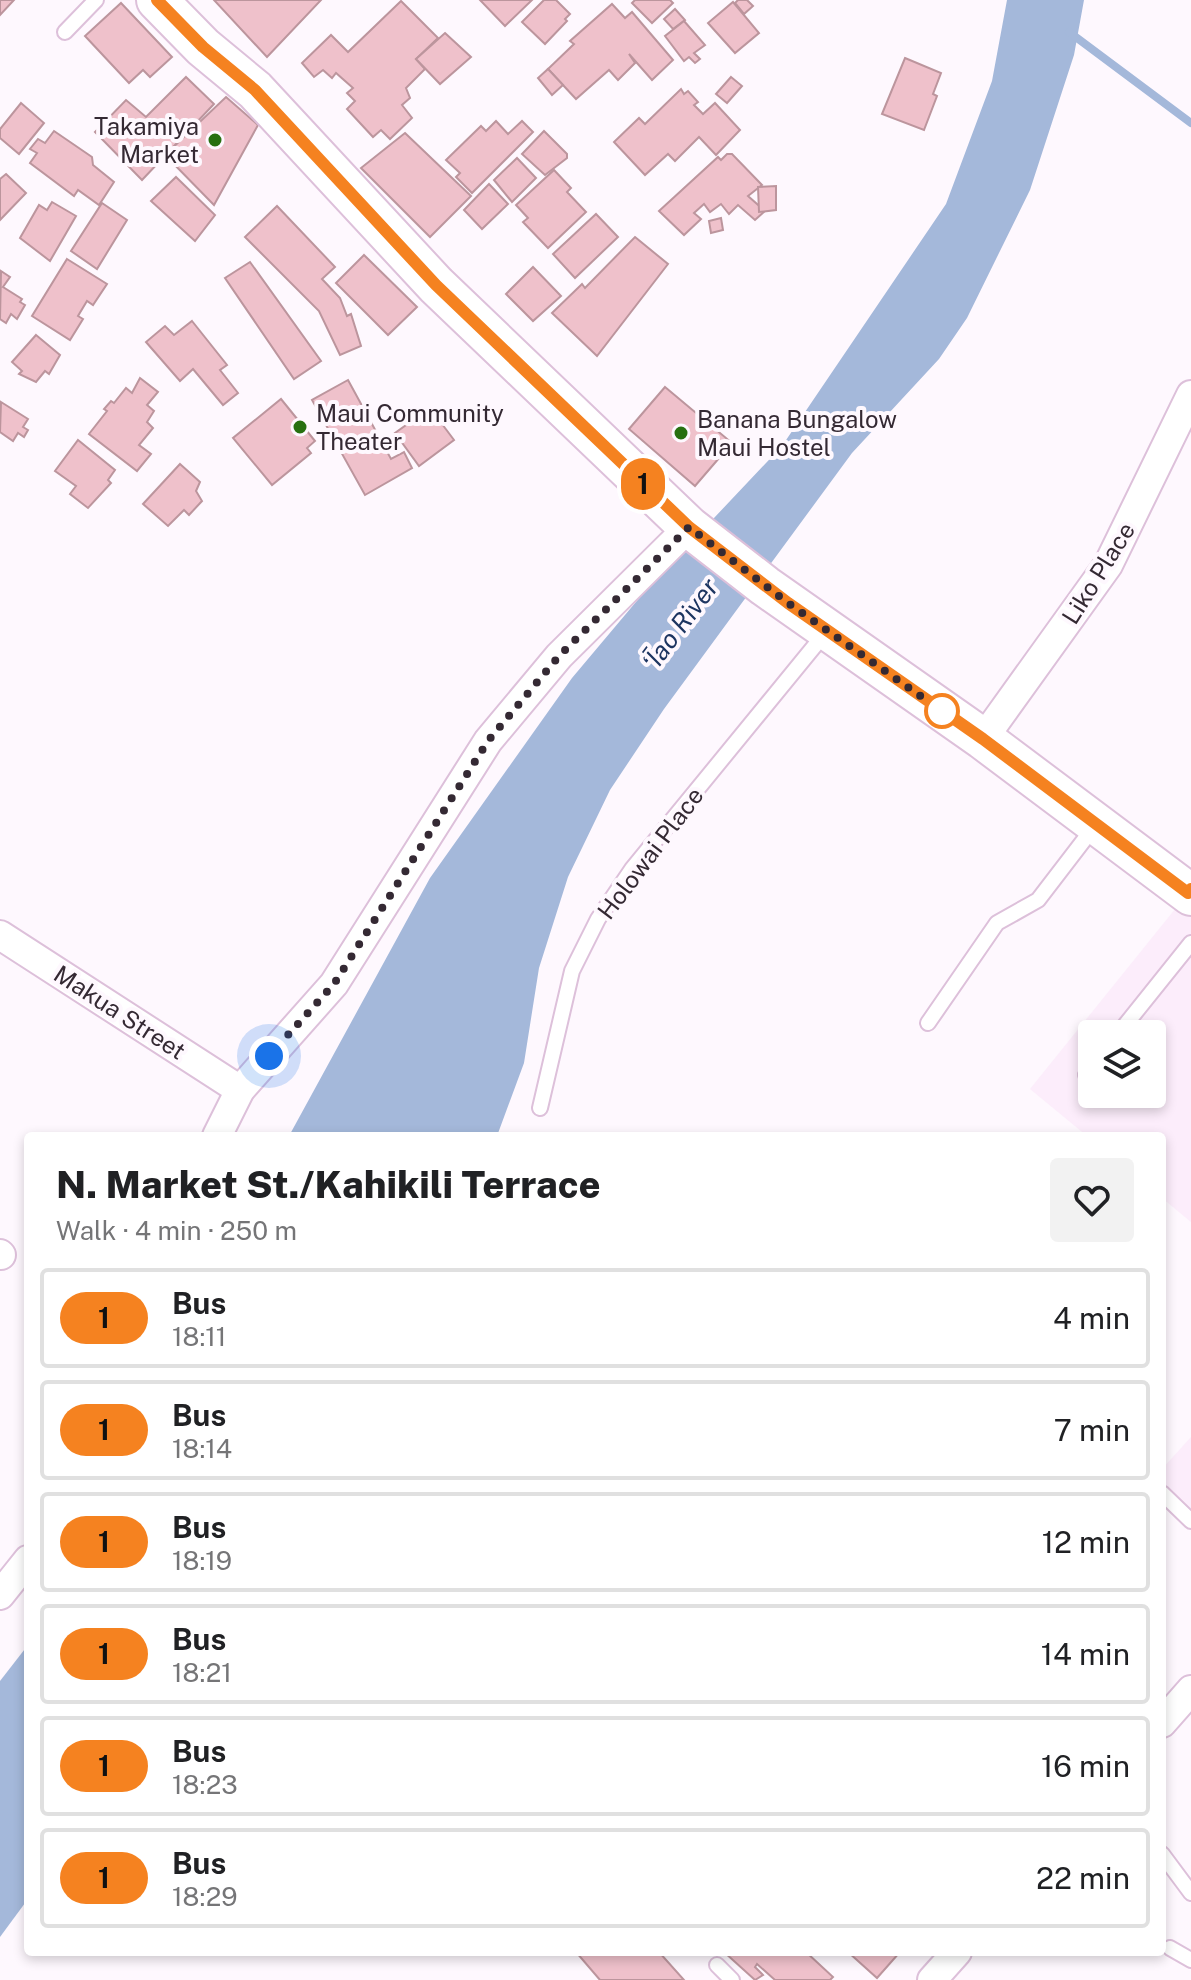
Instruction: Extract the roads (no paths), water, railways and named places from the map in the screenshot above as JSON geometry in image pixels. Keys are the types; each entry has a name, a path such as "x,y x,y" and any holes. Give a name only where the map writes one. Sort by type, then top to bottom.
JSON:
{"street":[{"path":"157,0 203,47 255,90 436,285 689,527 765,586 983,739 1190,892"},
{"name":"Liko Place","path":"983,739 1108,565 1191,395"},
{"path":"219,1132 240,1090 334,984 488,741 559,656 689,527"},
{"name":"Makua Street","path":"0,935 240,1090"},
{"path":"0,1595 24,1565"},
{"path":"1166,1718 1191,1690"},
{"path":"932,1980 953,1956"}],"lane":[{"path":"65,32 96,0"},
{"name":"Holowai Place","path":"540,1108 572,971 598,919 632,869 827,631"},
{"path":"928,1023 997,923 1038,900 1096,824"},
{"path":"1129,1020 1191,943"},
{"path":"1166,1497 1191,1521"},
{"path":"1166,1859 1191,1893"},
{"path":"1170,1948 1191,1960"},
{"path":"717,1965 732,1980"}],"water":[{"name":"ʻĪao River","path":"1007,0 1084,0 1074,55 1030,190 967,318 939,359 852,453 664,709 610,790 568,877 539,968 524,1063 498,1132 291,1132 430,878 572,678 646,590 782,446 946,204 992,81"},
{"path":"24,1650 24,1904 0,1937 0,1681"}],"waterway":[{"path":"1069,32 1191,123"}],"place":[{"name":"Takamiya Market","path":"215,140"},
{"name":"Maui Community Theater","path":"300,427"},
{"name":"Banana Bungalow Maui Hostel","path":"681,433"}]}
